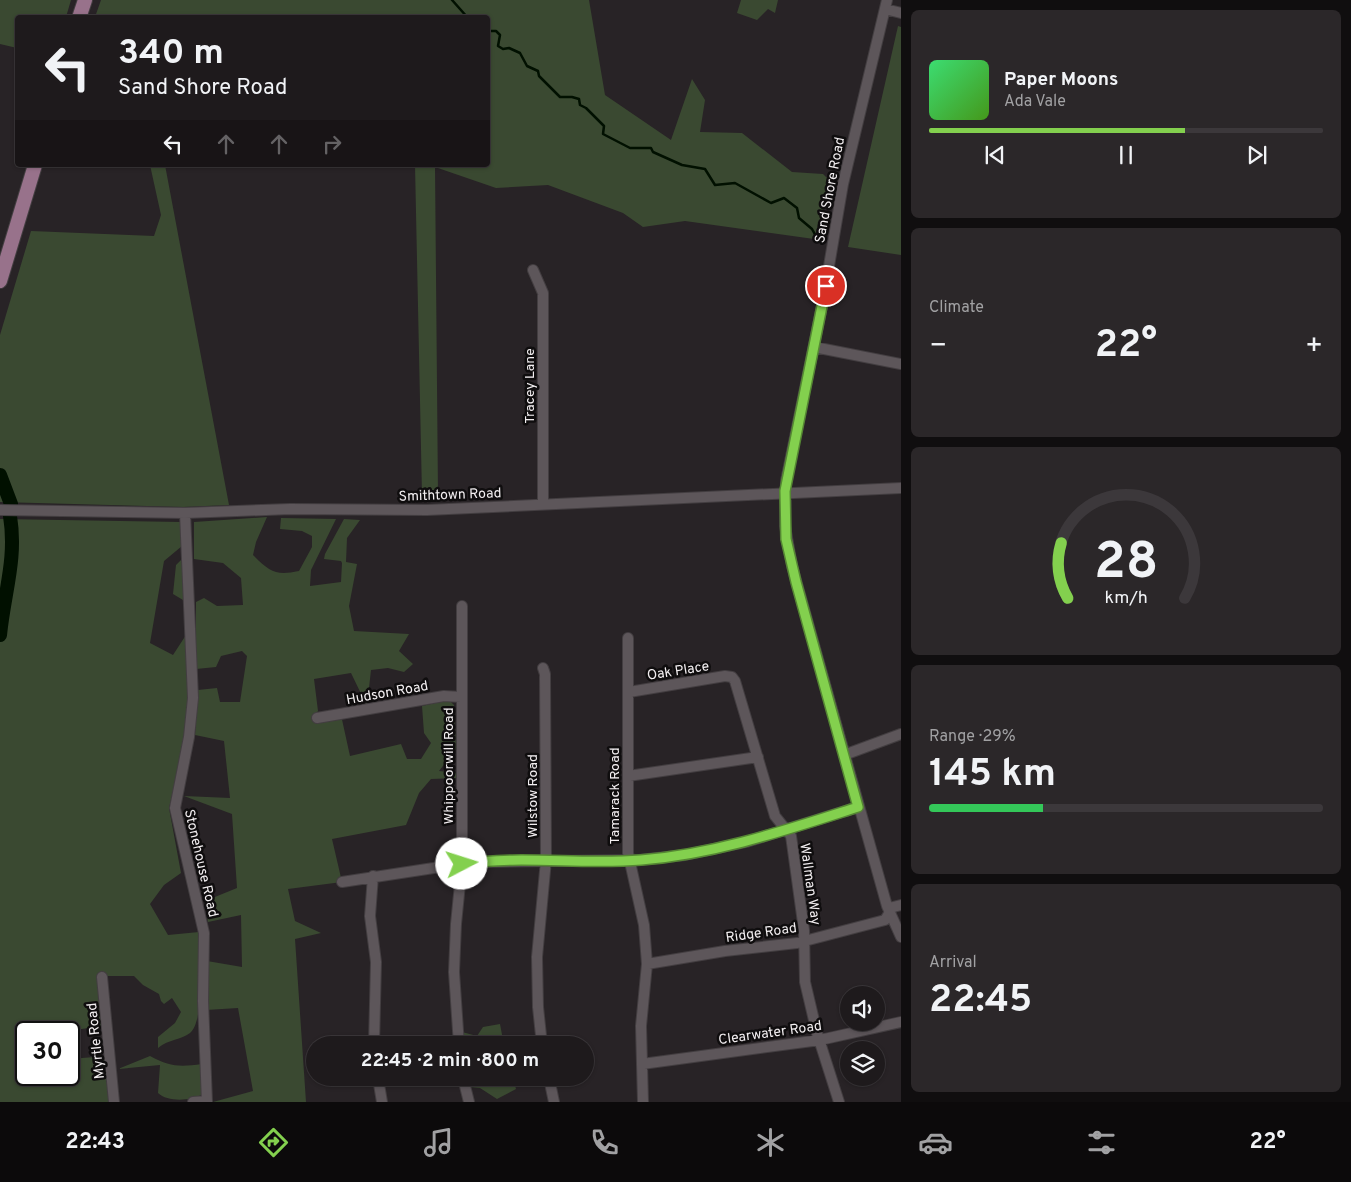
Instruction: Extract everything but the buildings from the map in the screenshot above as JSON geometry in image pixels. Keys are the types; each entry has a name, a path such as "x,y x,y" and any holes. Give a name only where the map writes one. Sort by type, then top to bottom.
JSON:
{"main road":[{"path":"81,15 85,0"},
{"path":"0,281 34,167"}],"street":[{"path":"886,4 901,13"},
{"name":"Sand Shore Road","path":"886,4 842,184 814,347 785,491 785,519 790,556 813,649 889,913 901,937"},
{"name":"Tracey Lane","path":"534,270 543,293 543,504"},
{"path":"814,347 901,364"},
{"name":"Smithtown Road","path":"1,510 185,513 290,509 427,510 785,491 901,488"},
{"name":"Stonehouse Road","path":"185,513 193,698 189,737 175,808 204,933 203,994 207,1101"},
{"name":"Whippoorwill Road","path":"458,1036 454,965 462,864 462,606"},
{"name":"Tamarack Road","path":"628,638 629,860 644,925 647,964 641,1026 643,1102"},
{"name":"Wilstow Road","path":"541,1036 538,1007 537,957 546,860 545,674 543,668"},
{"name":"Oak Place","path":"629,692 725,676 732,677"},
{"name":"Wallman Way","path":"732,677 735,681 775,816 792,843 804,940 805,982 839,1102"},
{"name":"Hudson Road","path":"317,718 444,696 462,697"},
{"path":"844,755 901,734"},
{"path":"628,776 758,757"},
{"path":"342,882 462,864 546,860 629,860 684,856 724,848 786,831 858,807"},
{"path":"374,876 370,916 376,962 374,1036"},
{"name":"Ridge Road","path":"647,964 804,940 885,920 893,907 901,905"},
{"name":"Myrtle Road","path":"102,977 114,1102"},
{"name":"Clearwater Road","path":"642,1064 820,1040 901,1022"},
{"path":"379,1086 382,1102"},
{"path":"466,1086 469,1102"},
{"path":"550,1086 554,1102"},
{"path":"193,1102 207,1101"}],"green space":[{"path":"0,0 71,0 67,15 15,15 15,48 0,44"},
{"path":"101,0 589,0 605,95 671,140 692,79 705,100 700,132 742,133 792,172 823,174 831,182 814,239 685,221 643,227 623,213 548,185 496,188 435,167 490,167 490,15 96,15"},
{"path":"741,0 778,0 775,13 768,9 757,20 737,13"},
{"path":"898,26 901,27 901,255 848,247"},
{"path":"150,167 165,167 229,505 183,507 0,502 0,335 31,231 154,236 161,215"},
{"path":"415,167 435,167 438,494 422,495"},
{"path":"267,517 256,542 253,555 269,569 279,573 299,571 312,547 312,536 302,531 280,529 281,518 336,519 311,570 310,586 341,582 341,561 324,559 325,554 344,519 360,520 347,538 346,562 357,564 349,606 354,631 409,634 399,651 413,664 404,672 388,668 371,670 367,706 351,673 314,679 318,711 315,715 341,715 350,756 401,744 407,759 421,759 431,743 424,733 422,706 449,700 454,705 456,749 439,771 458,773 458,778 431,779 419,793 406,825 332,839 342,882 288,889 295,921 321,933 295,939 306,1102 213,1102 253,1091 238,1008 206,1010 207,961 242,967 241,915 208,922 205,901 237,888 232,814 184,796 230,798 224,741 195,735 198,690 217,688 220,702 240,702 247,656 242,651 221,656 216,667 196,669 196,602 204,598 217,606 243,605 241,578 223,563 194,559 194,522"},
{"path":"0,519 181,522 182,546 164,561 150,643 173,655 186,635 190,702 183,750 169,808 181,873 164,885 150,904 168,935 199,932 201,985 195,1026 190,1033 158,1048 158,1037 175,1023 181,1012 172,998 164,1004 159,994 143,985 134,976 101,976 103,1026 80,1029 80,1021 15,1021 15,1086 80,1086 80,1058 108,1056 113,1102 0,1102"},
{"path":"182,559 185,574 183,600 173,594 176,565"},
{"path":"500,1024 502,1036 477,1036 483,1027"},
{"path":"462,1032 477,1036 462,1036"},
{"path":"150,1056 175,1065 202,1064 201,1095 179,1100 162,1096 158,1093 160,1065 118,1069"},
{"path":"515,1086 516,1089 497,1099 480,1088 469,1087"}],"waterway":[{"path":"452,0 465,15"},
{"path":"490,31 496,31 500,35 498,46 520,53 527,66 538,71 539,76 560,97 579,99 580,105 586,108 604,126 603,134 630,148 651,148 653,152 682,165 705,169 715,185 735,183 771,203 784,198 797,208 799,218 812,229 817,238"},
{"path":"0,475 11,504"},
{"path":"0,635 11,561 12,532 10,516"}],"route":[{"path":"462,864 503,860 639,860 684,856 724,848 786,831 858,807 796,582 788,546 784,506 786,481 826,286"}]}
